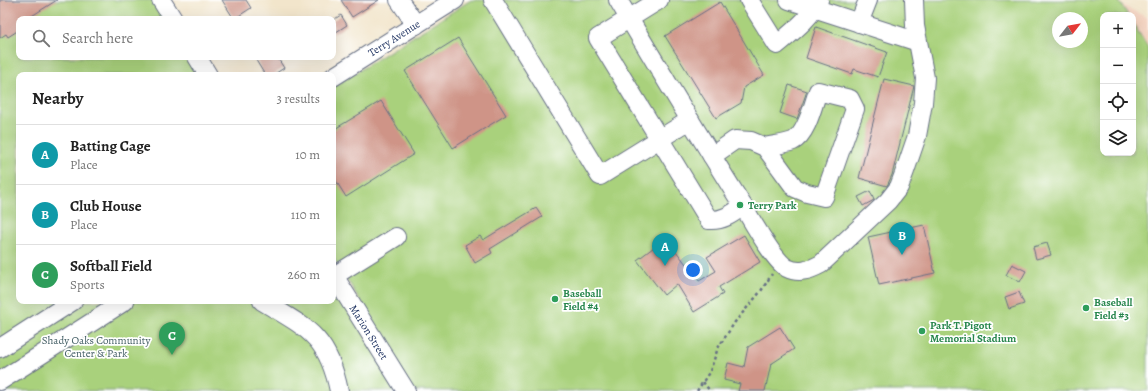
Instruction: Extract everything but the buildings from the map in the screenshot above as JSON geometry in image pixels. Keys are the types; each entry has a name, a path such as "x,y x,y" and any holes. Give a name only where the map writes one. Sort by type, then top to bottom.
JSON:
{"street":[{"path":"161,0 171,16"},
{"path":"400,0 416,25"},
{"name":"Terry Avenue","path":"336,75 455,0"},
{"path":"493,0 600,176 690,120"},
{"path":"618,0 766,243 786,267 797,271 810,270 821,264 888,202 899,186 916,136 923,103 925,78 915,26 914,0"},
{"path":"659,0 598,38 709,220 717,221 728,217 743,206"},
{"path":"749,0 777,45 796,28 817,4"},
{"path":"789,0 817,4 859,23 918,42"},
{"path":"859,23 868,0"},
{"path":"199,60 206,72"},
{"path":"712,156 735,140 751,141 765,147 795,188 807,193 824,197 855,109 850,99 818,91 806,125 800,136 792,141 765,147"},
{"path":"336,274 396,237"},
{"name":"Marion Street","path":"336,278 406,391"},
{"path":"19,369 2,346 69,304"},
{"path":"0,382 121,304"},
{"path":"267,304 302,325 316,337 332,365 338,391"},
{"path":"34,326 49,350"}],"path":[{"path":"697,391 710,372 718,348 735,322 761,291 781,262"},
{"path":"703,382 710,391"}],"shaded area":[{"path":"1122,5 1136,12 1126,12"},
{"path":"1136,12 1148,18 1148,48 1136,28"}],"green space":[{"name":"Shady Oaks Community Center & Park","path":"0,0 156,0 166,16 16,16 16,60 193,60 201,72 16,72 16,304 336,304 336,289 400,391 0,391"},
{"name":"Terry Park","path":"471,0 1118,0 1126,12 1100,12 1100,156 1136,156 1136,28 1148,48 1148,391 408,391 381,334 336,262 336,85"}],"place":[{"name":"Terry Park","path":"740,205"},
{"name":"Club House","path":"902,255"},
{"name":"Batting Cage","path":"665,266"},
{"name":"Baseball Field #4","path":"555,299"},
{"name":"Baseball Field #3","path":"1086,308"},
{"name":"Park T. Pigott Memorial Stadium","path":"922,331"},
{"name":"Softball Field","path":"172,355"}]}
